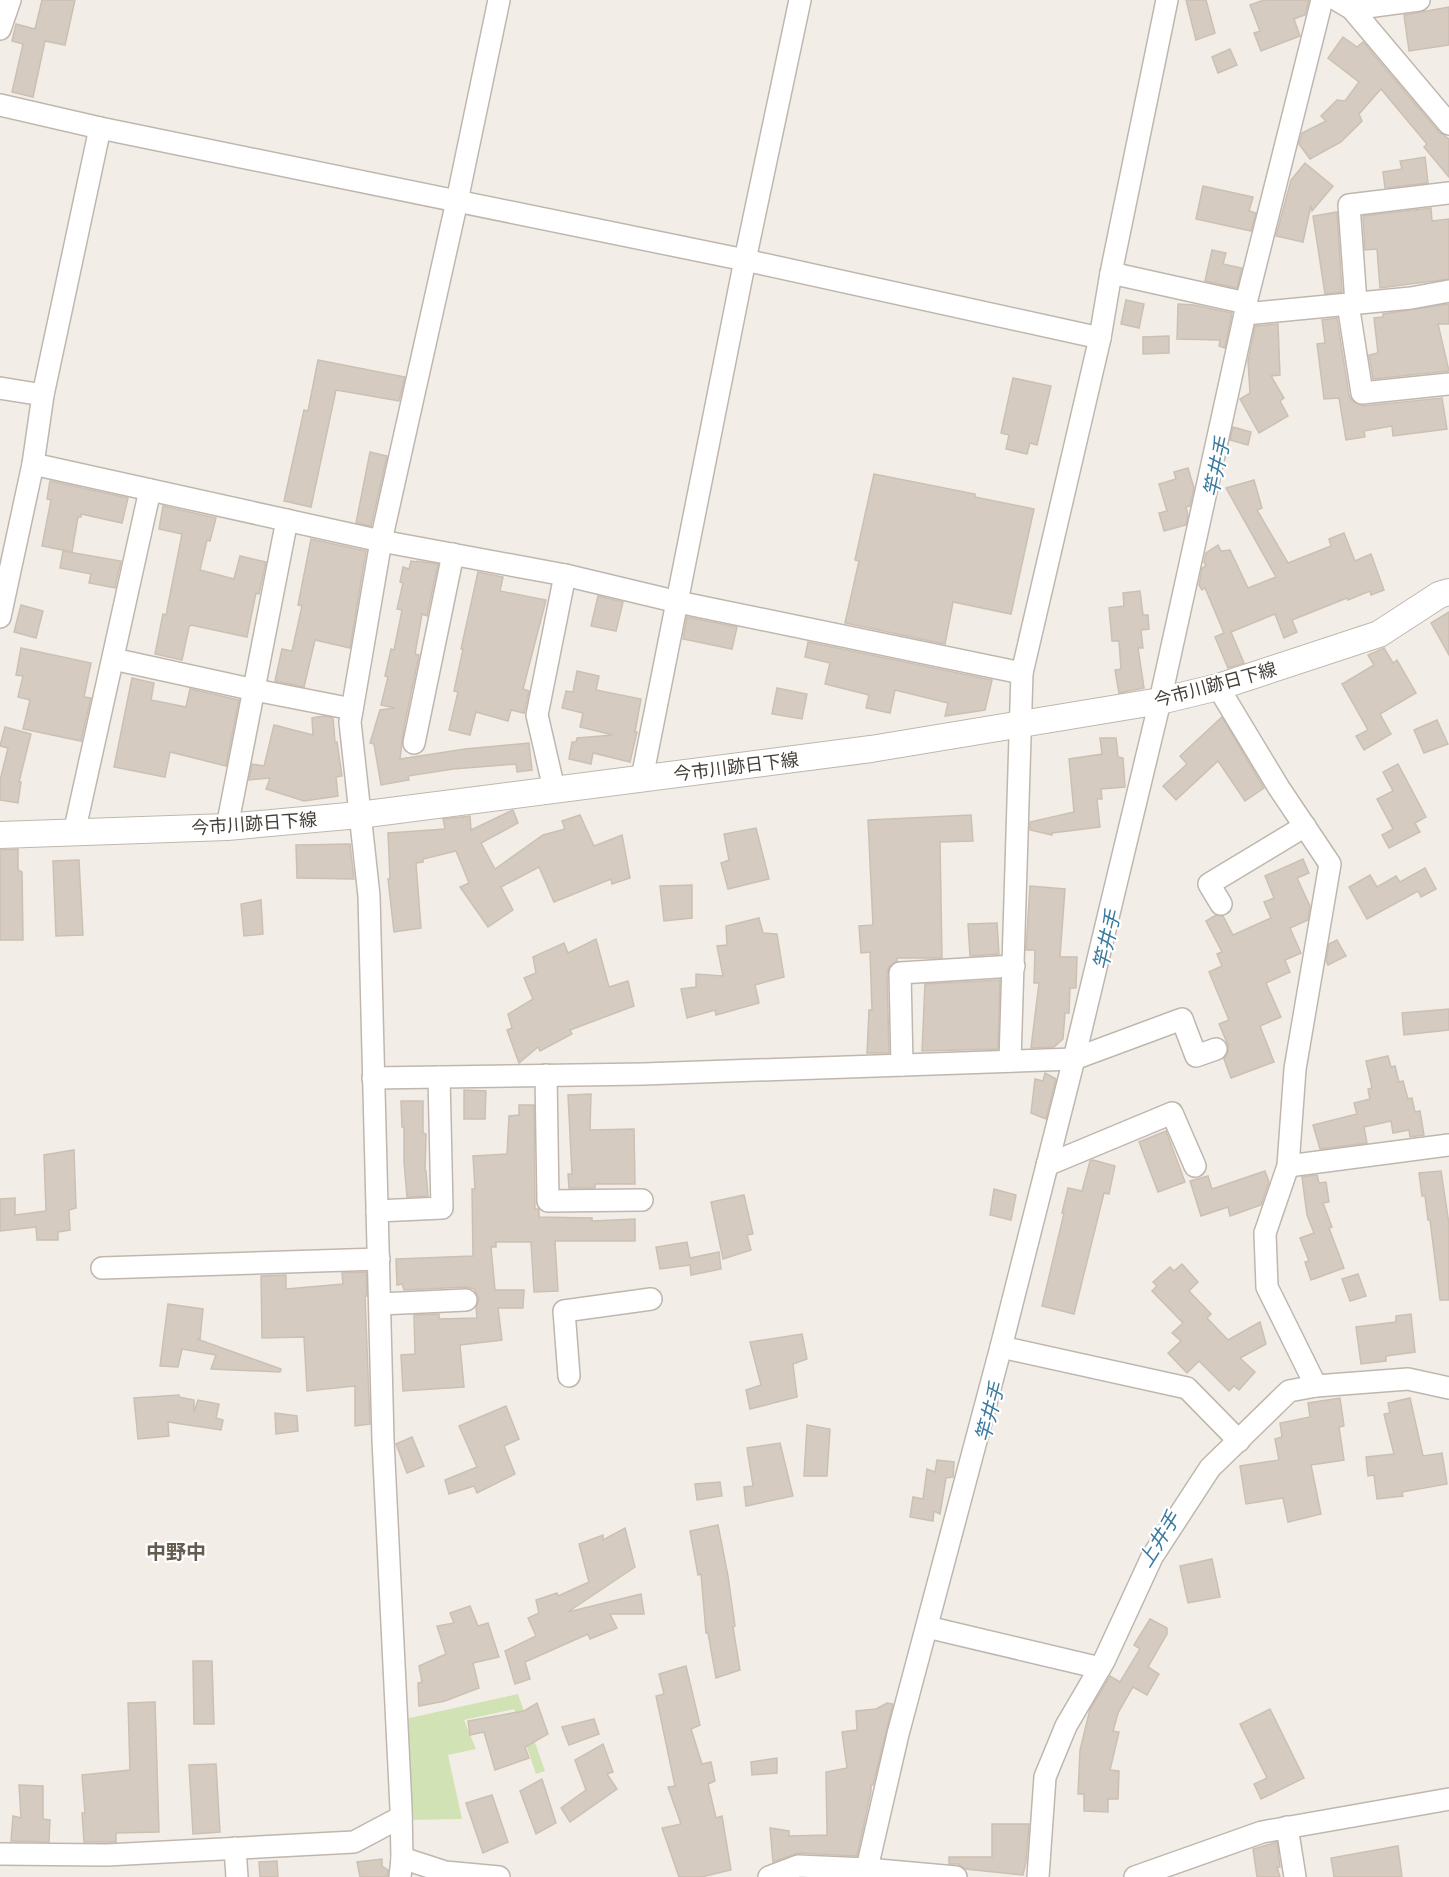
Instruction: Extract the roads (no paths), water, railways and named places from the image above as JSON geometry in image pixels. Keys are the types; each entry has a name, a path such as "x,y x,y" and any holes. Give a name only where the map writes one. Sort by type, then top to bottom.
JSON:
{"street":[{"path":"0,29 10,0"},
{"path":"499,0 381,541 350,722 369,896 383,1440 401,1817 401,1867 499,1877"},
{"path":"642,778 745,260 800,0"},
{"path":"1010,1061 1022,673 1100,338 1111,273 1167,0"},
{"path":"866,1873 898,1734 1001,1347 1074,1059 1160,701 1246,308 1322,0"},
{"path":"1344,5 1419,0"},
{"path":"1344,5 1449,124"},
{"path":"0,105 100,128 745,260 1100,338"},
{"path":"0,617 33,464 43,395 100,128"},
{"path":"1449,193 1349,206 1352,303 1362,393 1449,384"},
{"path":"1111,273 1246,308 1352,303 1411,298 1449,291"},
{"path":"0,388 43,395"},
{"path":"33,464 381,541 565,575 678,602 1022,673"},
{"path":"74,833 150,490"},
{"path":"227,827 287,520"},
{"path":"414,743 453,554"},
{"path":"554,789 537,715 565,575"},
{"name":"今市川跡日下線","path":"0,835 227,827 359,814 871,749 1160,701 1218,687 1379,634 1439,595 1449,592"},
{"path":"113,659 352,709"},
{"path":"1218,687 1279,788 1330,864 1295,1069 1288,1166 1264,1233 1268,1287 1316,1386"},
{"path":"1221,904 1209,884 1305,826"},
{"path":"903,1065 900,973 1014,966"},
{"path":"373,1078 644,1074 1074,1059 1182,1019 1197,1056 1216,1049"},
{"path":"546,1076 548,1201 642,1200"},
{"path":"377,1211 442,1208 438,1077"},
{"path":"1047,1165 1172,1113 1195,1166"},
{"path":"1288,1166 1449,1145"},
{"path":"102,1268 379,1259"},
{"path":"569,1376 564,1311 651,1299"},
{"path":"380,1304 466,1300"},
{"path":"1001,1347 1188,1388 1239,1441"},
{"path":"1038,1877 1045,1777 1066,1726 1100,1668 1152,1557 1210,1468 1289,1391 1316,1386 1408,1379 1449,1389"},
{"path":"927,1627 1100,1668"},
{"path":"1135,1877 1262,1832 1449,1799"},
{"path":"0,1854 107,1855 354,1842 401,1817"},
{"path":"1287,1827 1295,1877"},
{"path":"236,1848 237,1877"},
{"path":"769,1877 798,1866 866,1873 956,1877"}],"district":[{"name":"中野中","path":"176,1551"}],"water label":[{"name":"竿井手","path":"1216,467"},
{"name":"竿井手","path":"1106,940"},
{"name":"竿井手","path":"989,1412"},
{"name":"上井手","path":"1158,1539"}]}
